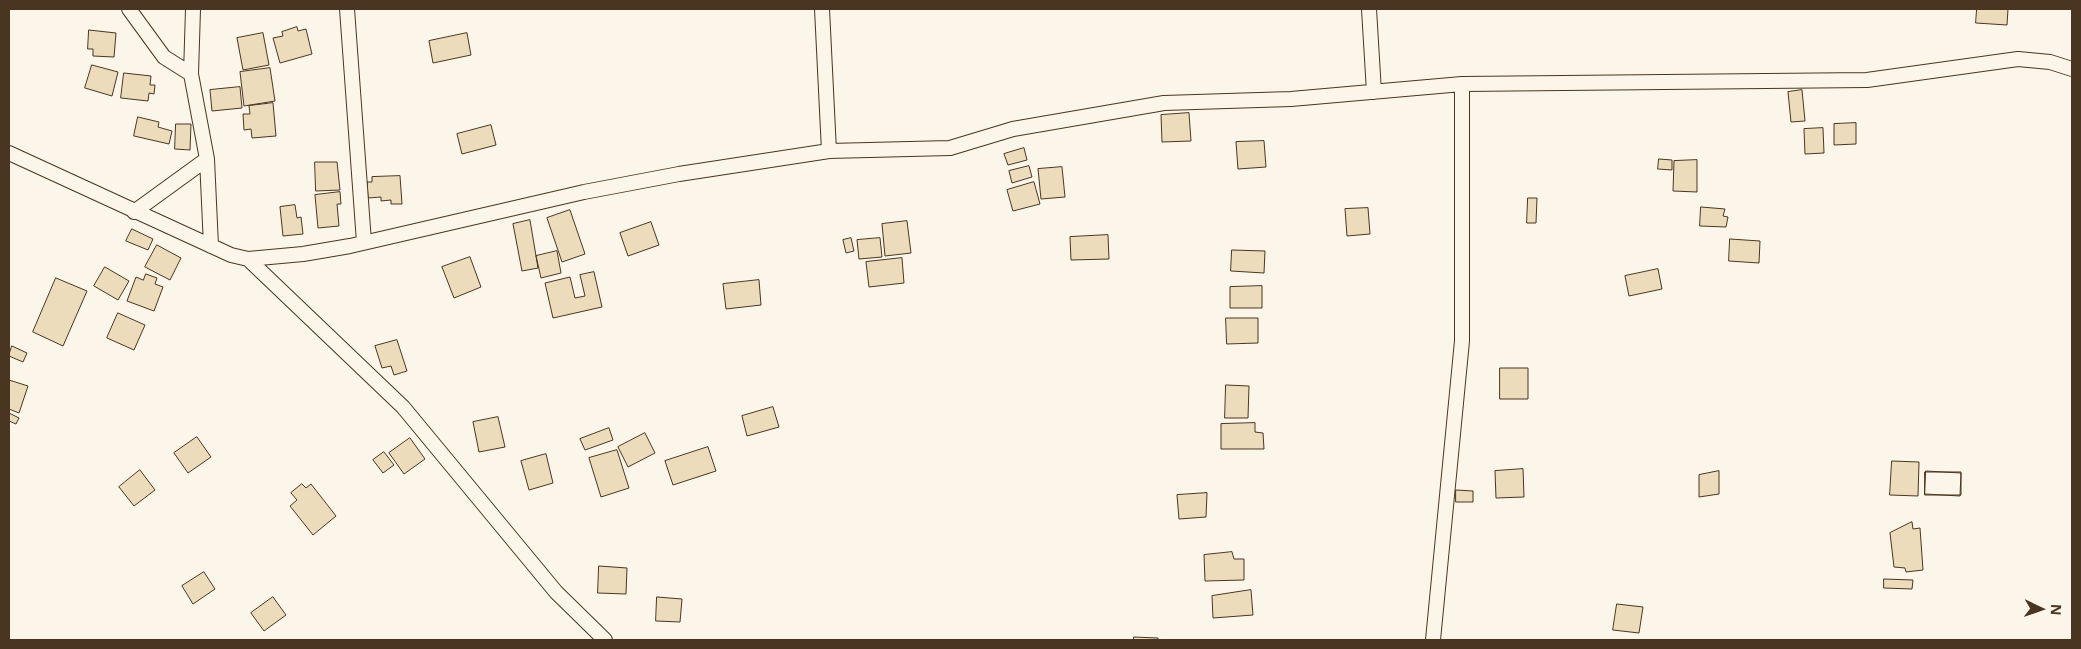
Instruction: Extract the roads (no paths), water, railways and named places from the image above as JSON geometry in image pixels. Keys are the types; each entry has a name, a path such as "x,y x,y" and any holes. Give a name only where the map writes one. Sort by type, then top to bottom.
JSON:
{"street":[{"path":"193,9 191,74 207,159 211,246"},
{"path":"347,9 364,242"},
{"path":"822,9 828,151"},
{"path":"1369,9 1374,92"},
{"path":"137,11 164,57 191,74"},
{"path":"9,153 134,212 231,255 248,259 303,254 364,242 678,174 828,151 950,148 1013,129 1164,103 1291,99 1462,84 1867,80 2018,59 2050,62 2072,69"},
{"path":"1433,640 1462,341 1462,84"},
{"path":"134,212 207,159"},
{"path":"248,259 403,407 556,592 605,640"}]}
